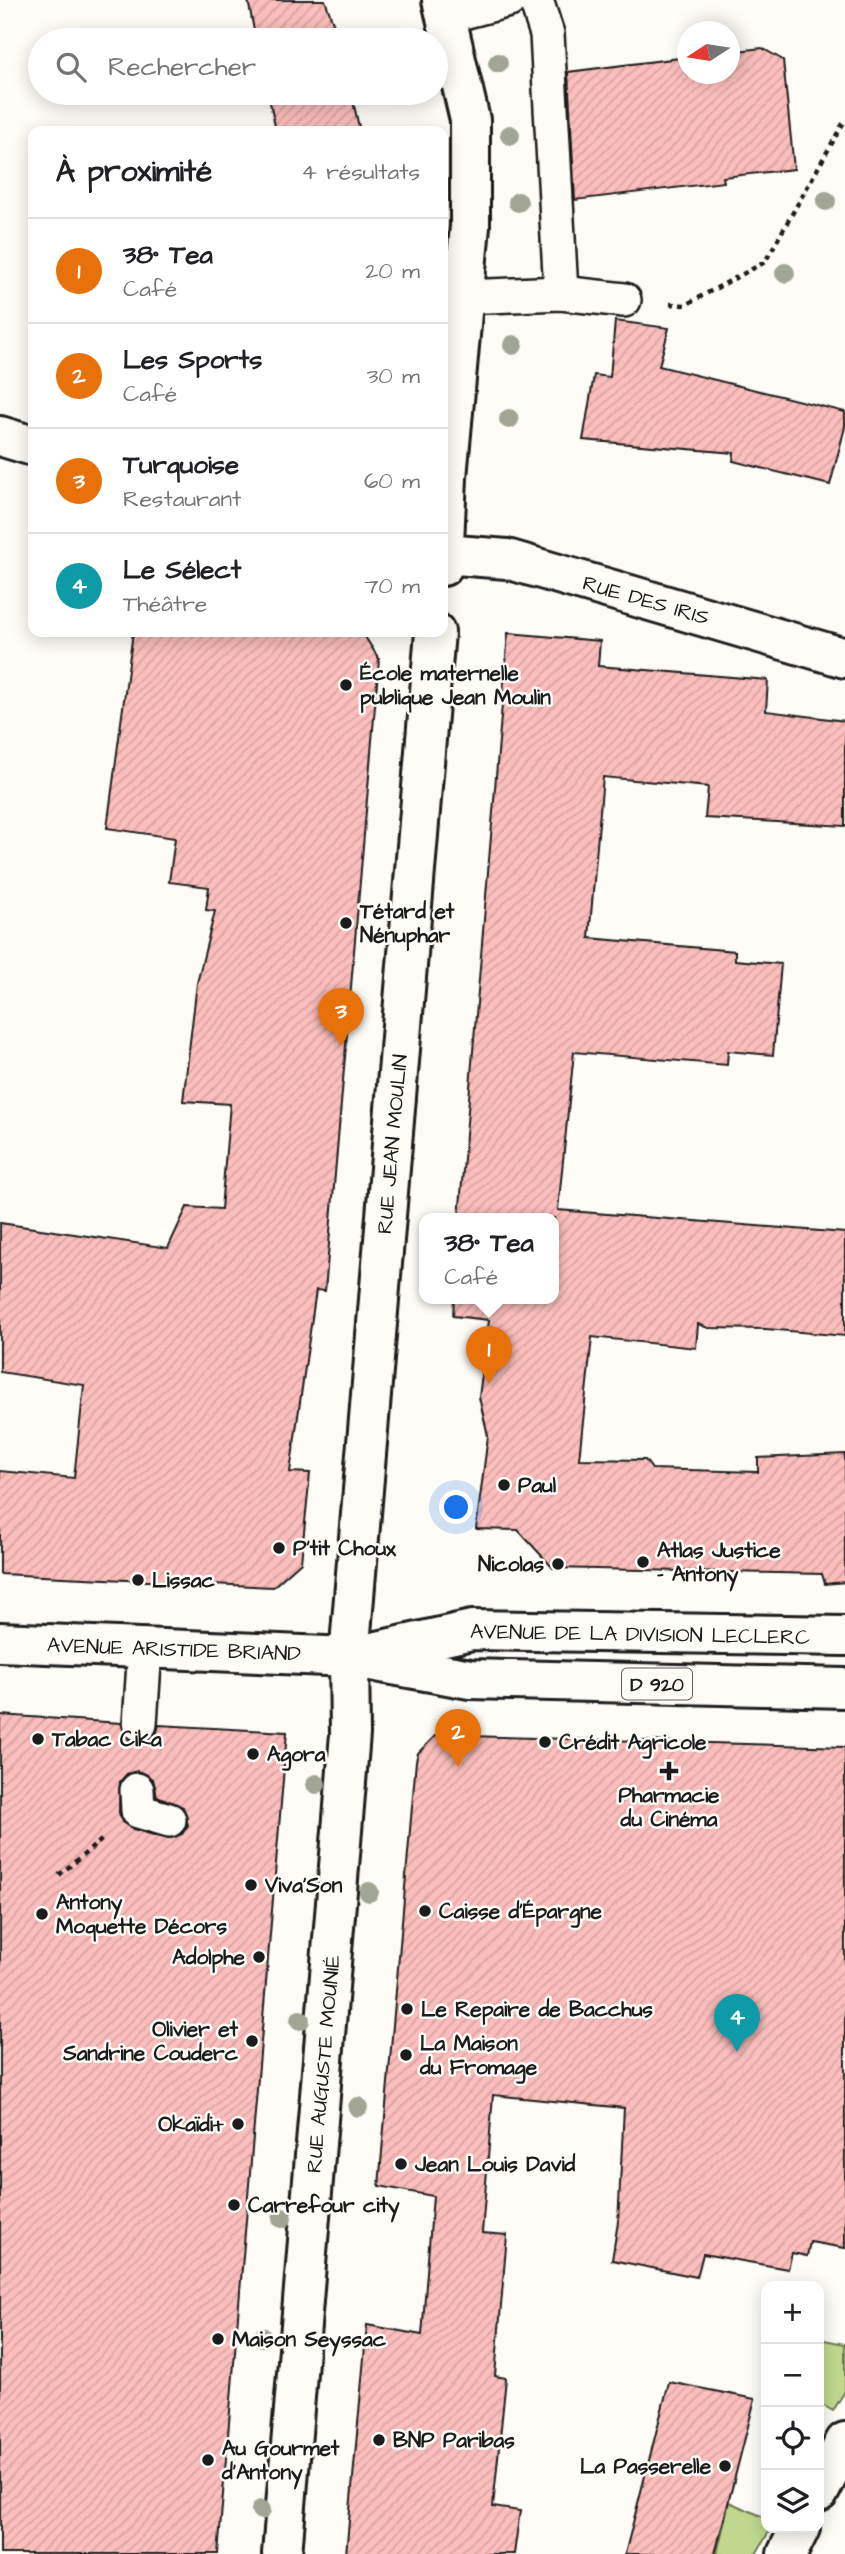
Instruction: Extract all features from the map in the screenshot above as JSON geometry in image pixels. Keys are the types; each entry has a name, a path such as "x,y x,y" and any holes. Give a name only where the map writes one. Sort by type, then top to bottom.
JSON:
{"main road":[{"path":"444,8 470,120 470,226 448,466"},
{"path":"0,436 28,444"},
{"name":"RUE DES IRIS","path":"448,558 507,559 845,658"},
{"name":"RUE JEAN MOULIN","path":"349,1657 435,637"},
{"name":"AVENUE DE LA DIVISION LECLERC","path":"349,1657 472,1630 845,1636"},
{"name":"AVENUE ARISTIDE BRIAND","path":"0,1642 349,1657"},
{"name":"D 920","path":"349,1657 470,1679 845,1688"},
{"name":"RUE AUGUSTE MOUNIÉ","path":"282,2554 350,1734 349,1657"},
{"path":"824,2482 845,2442"},
{"path":"786,2554 797,2533"}],"lane":[{"path":"444,8 509,0"},
{"path":"536,0 547,34 561,293"},
{"path":"464,297 561,293 624,300"},
{"path":"140,1724 145,1648"},
{"path":"137,1801 169,1820"}],"path":[{"path":"624,300 685,306 765,261 845,120"},
{"path":"59,1875 137,1801"}],"green space":[{"path":"824,2340 845,2344 845,2391 833,2411 824,2406"},
{"path":"729,2502 761,2516 761,2533 768,2533 756,2554 717,2554"}],"building":[{"path":"248,0 325,0 335,28 254,28"},
{"path":"762,48 783,60 794,169 723,177 724,182 575,200 568,72 677,58 677,84 740,84 740,51"},
{"path":"271,105 354,105 359,126 275,126"},
{"path":"615,321 669,328 659,366 845,412 845,427 830,485 733,461 734,453 583,440 594,375 610,377"},
{"path":"508,633 600,641 598,666 768,680 766,711 845,721 845,826 705,818 708,787 603,777 589,938 735,951 735,960 781,964 773,1055 728,1051 727,1065 574,1052 558,1210 845,1233 845,1336 766,1329 708,1328 698,1324 696,1348 592,1337 579,1459 645,1460 652,1469 758,1472 758,1458 845,1454 845,1582 825,1584 822,1574 553,1568 518,1530 476,1529 488,1436 479,1397 489,1320 453,1316 454,1304 559,1304 559,1213 459,1213"},
{"path":"132,637 365,637 379,659 325,1291 316,1290 290,1472 310,1473 301,1562 273,1587 0,1574 0,1471 74,1478 84,1385 0,1372 0,1223 168,1248 187,1207 221,1209 230,1104 183,1101 197,983 215,911 206,910 209,887 169,882 175,838 107,828"},
{"path":"0,1715 121,1723 129,1740 139,1743 156,1735 159,1725 287,1732 218,2554 0,2554","holes":["137,1771 153,1779 157,1796 183,1807 188,1825 182,1834 164,1838 133,1829 122,1822 119,1812 120,1782 127,1774"]},
{"path":"436,1735 845,1747 845,2248 810,2242 807,2256 792,2253 788,2269 703,2254 697,2277 612,2260 618,2222 624,2108 493,2095 482,2233 507,2235 495,2376 506,2378 493,2507 520,2511 514,2554 346,2554 367,2325 422,2335 433,2196 379,2186 416,1761 418,1753"},
{"path":"669,2382 755,2399 715,2554 625,2554"}],"place":[{"name":"École maternelle publique Jean Moulin","path":"346,685"},
{"name":"Tétard et Nénuphar","path":"346,923"},
{"name":"Turquoise","path":"341,1046"},
{"name":"38° Tea","path":"489,1384"},
{"name":"Paul","path":"504,1485"},
{"name":"P'tit Choux","path":"279,1548"},
{"name":"Atlas Justice - Antony","path":"643,1562"},
{"name":"Nicolas","path":"558,1564"},
{"name":"Lissac","path":"138,1580"},
{"name":"Tabac Cika","path":"38,1739"},
{"name":"Crédit Agricole","path":"545,1742"},
{"name":"Agora","path":"253,1754"},
{"name":"Les Sports","path":"458,1767"},
{"name":"Pharmacie du Cinéma","path":"669,1771"},
{"name":"Viva'Son","path":"251,1885"},
{"name":"Caisse d'Épargne","path":"425,1911"},
{"name":"Antony Moquette Décors","path":"42,1914"},
{"name":"Adolphe","path":"259,1957"},
{"name":"Le Repaire de Bacchus","path":"407,2009"},
{"name":"Olivier et Sandrine Couderc","path":"252,2041"},
{"name":"Le Sélect","path":"737,2052"},
{"name":"La Maison du Fromage","path":"406,2055"},
{"name":"Okaïdi+","path":"238,2124"},
{"name":"Jean Louis David","path":"401,2164"},
{"name":"Carrefour city","path":"234,2205"},
{"name":"Maison Seyssac","path":"218,2339"},
{"name":"BNP Paribas","path":"379,2440"},
{"name":"Au Gourmet d'Antony","path":"208,2460"},
{"name":"La Passerelle","path":"725,2466"}]}
